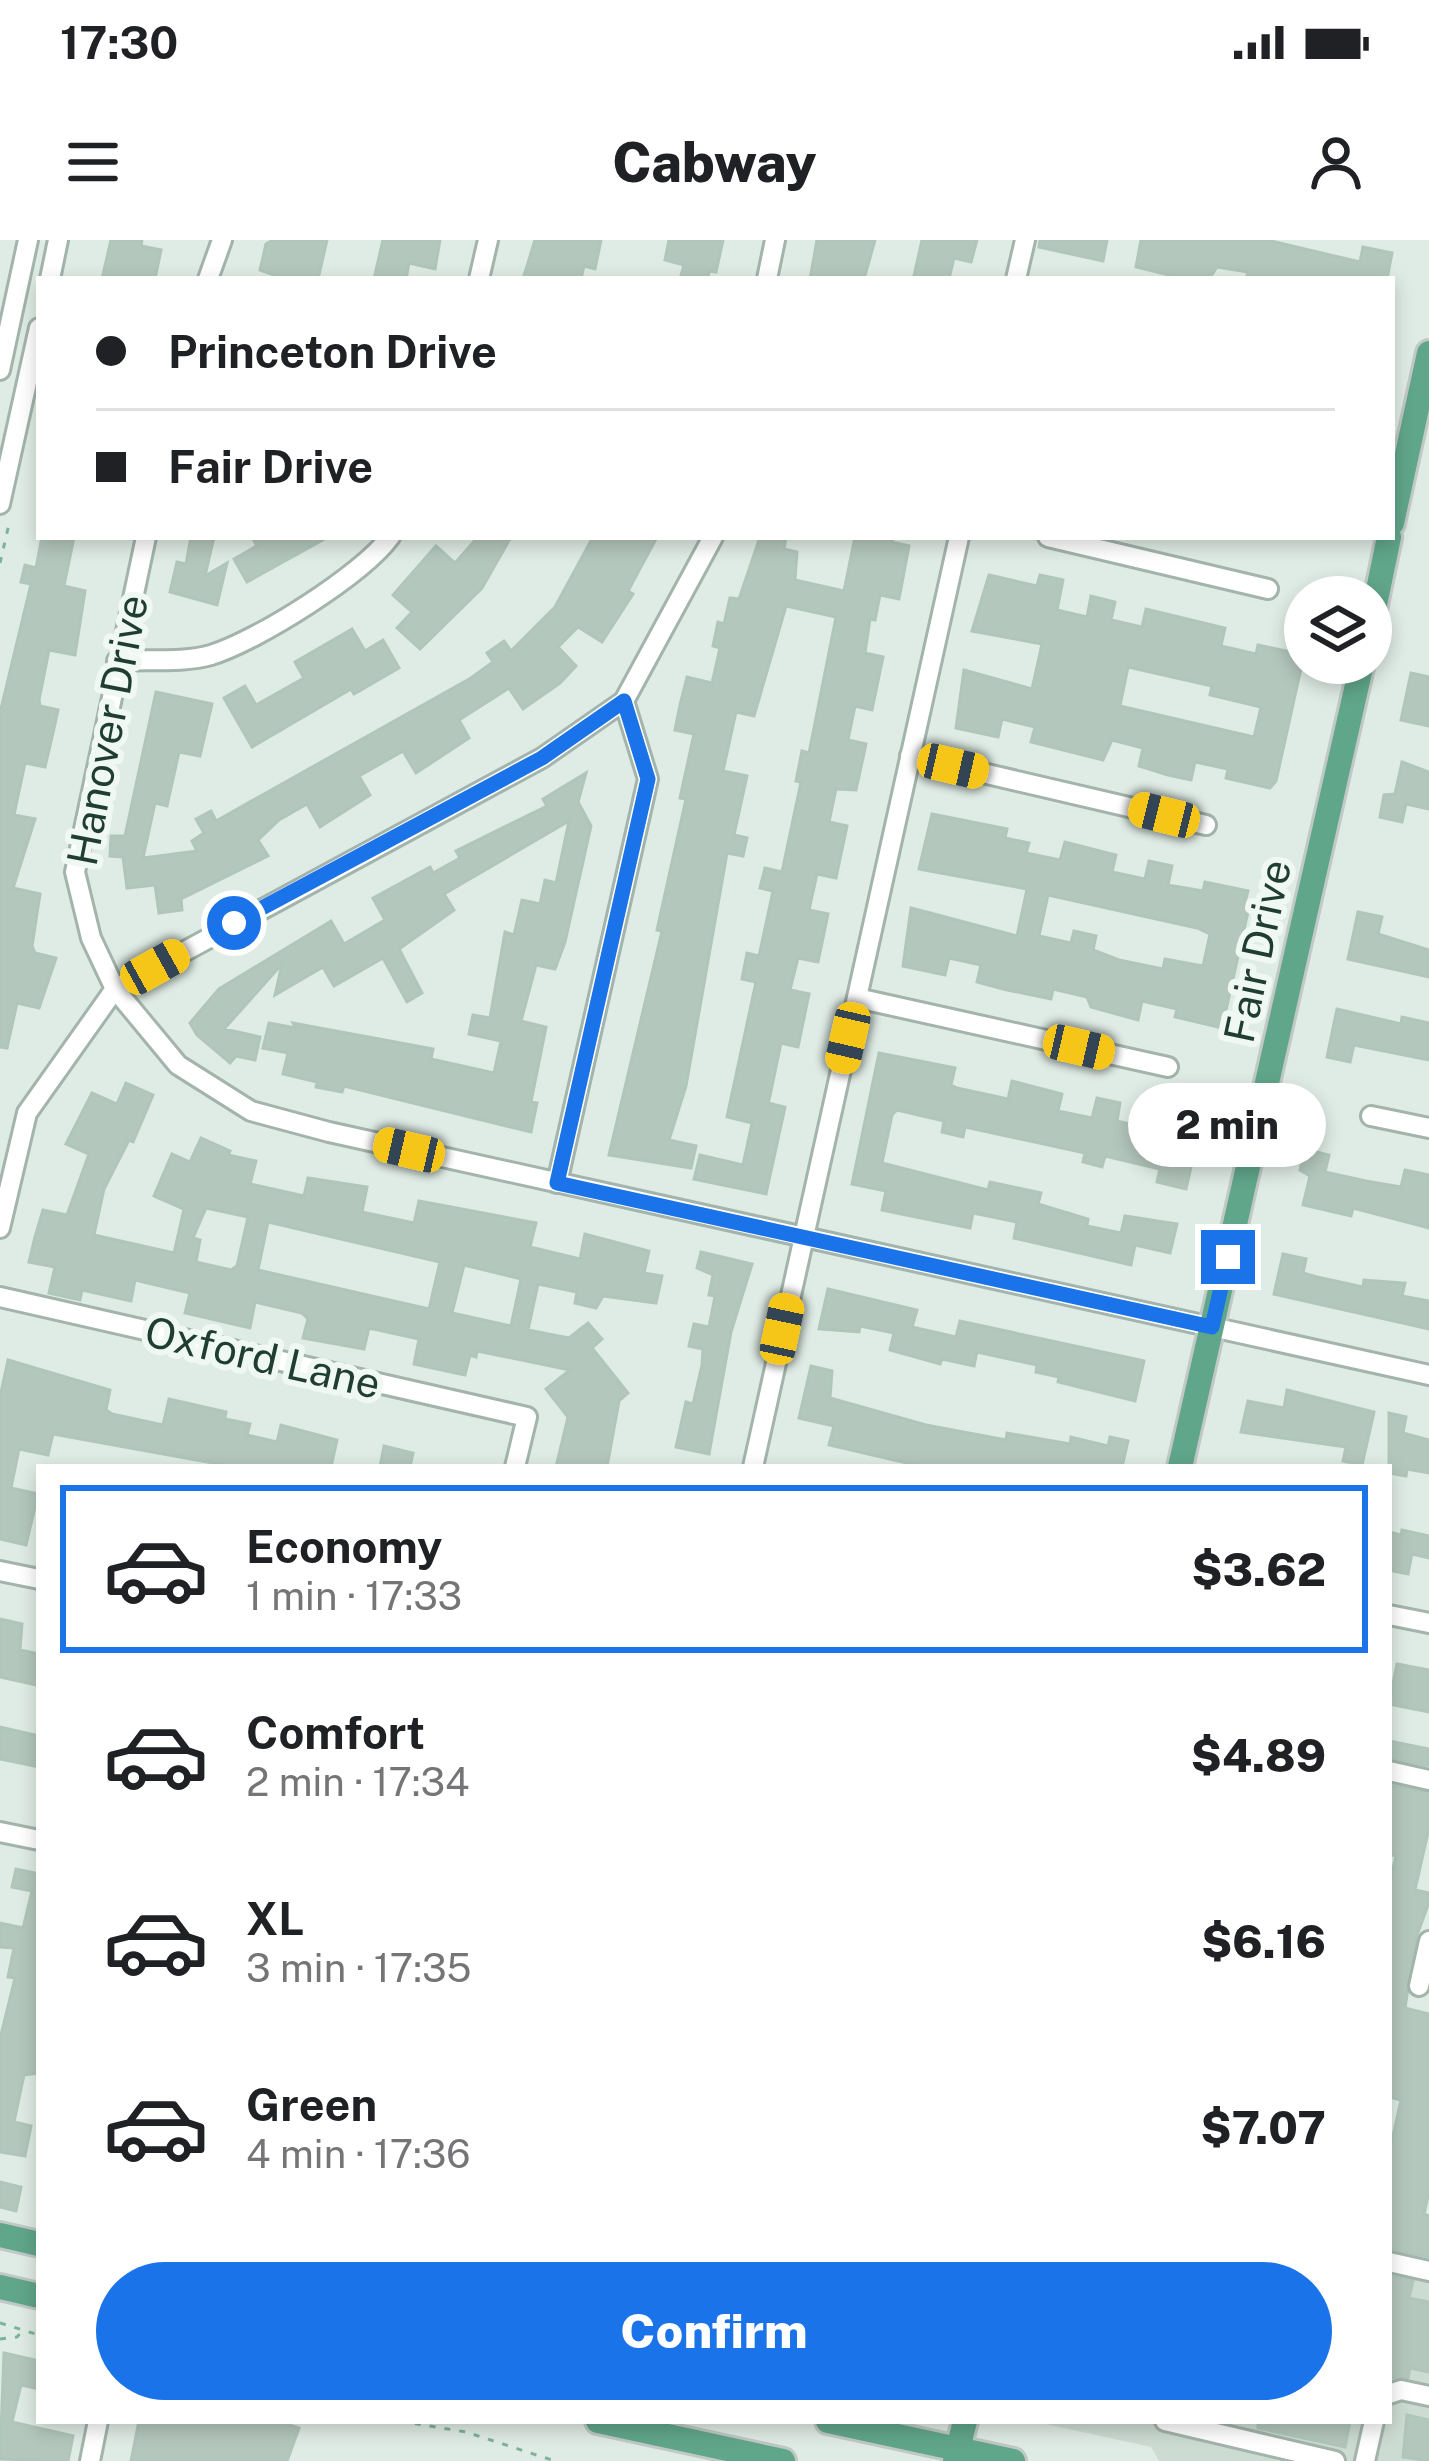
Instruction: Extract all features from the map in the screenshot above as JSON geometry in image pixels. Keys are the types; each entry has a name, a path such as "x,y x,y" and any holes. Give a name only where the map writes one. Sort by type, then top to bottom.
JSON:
{"main road":[{"path":"1395,509 1429,353"},
{"path":"1381,576 1388,540"},
{"name":"Fair Drive","path":"1181,1464 1357,684"},
{"path":"0,2236 36,2243"},
{"path":"0,2287 36,2295"},
{"path":"612,2424 783,2461"},
{"path":"956,2456 964,2424"},
{"path":"878,2426 956,2456 1013,2461"}],"street":[{"path":"0,370 28,240"},
{"path":"51,276 58,240"},
{"path":"209,276 222,240"},
{"path":"480,276 488,240"},
{"path":"768,276 776,240"},
{"path":"1017,276 1025,240"},
{"path":"0,504 36,342"},
{"name":"Hanover Drive","path":"145,540 75,872 92,938 115,989 162,1051 200,1082 251,1111 1429,1375"},
{"path":"117,661 210,655 299,610 380,552 388,540"},
{"path":"0,1228 27,1113 115,989 542,758 624,701 711,540"},
{"path":"754,1464 958,540"},
{"path":"1060,540 1268,590"},
{"path":"557,1183 648,779 624,701"},
{"path":"910,755 1206,825"},
{"path":"856,998 1168,1067"},
{"path":"1371,1116 1429,1129"},
{"name":"Oxford Lane","path":"0,1297 527,1417 515,1464"},
{"path":"0,1571 36,1578"},
{"path":"1392,1616 1429,1623"},
{"path":"1392,1772 1429,1780"},
{"path":"0,1832 36,1839"},
{"path":"1419,1986 1429,1940"},
{"path":"1392,2263 1429,2271"},
{"path":"1392,2393 1401,2390 1429,2396"},
{"path":"90,2461 97,2424"},
{"path":"1178,2424 1336,2461"},
{"path":"1365,2461 1374,2424"},
{"path":"1242,2461 1247,2440"}],"path":[{"path":"0,2323 36,2335"},
{"path":"0,2339 17,2337 23,2330"},
{"path":"418,2424 466,2432 555,2461"}],"shaded area":[{"path":"1392,2269 1429,2277 1429,2461 1159,2461 1151,2447 1046,2424 1392,2424"}],"building":[{"path":"111,240 142,240 141,246 161,250 156,276 103,276"},
{"path":"327,240 319,276 277,276 260,270 266,244"},
{"path":"383,240 440,240 435,269 409,263 407,276 375,276"},
{"path":"535,240 601,240 595,269 584,266 582,276 524,276"},
{"path":"669,240 723,240 716,272 709,271 708,276 681,276 684,265 665,260"},
{"path":"817,240 875,240 865,276 811,276"},
{"path":"922,240 977,240 971,262 954,258 950,276 914,276"},
{"path":"1040,240 1107,240 1103,261 1039,247"},
{"path":"1141,240 1267,240 1360,262 1363,247 1392,253 1388,276 1247,276 1248,272 1217,267 1211,276 1173,276 1136,267"},
{"path":"41,540 73,540 64,586 85,591 75,655 49,650 39,700 40,706 58,710 45,767 25,763 14,815 35,819 13,888 40,894 32,946 35,953 56,958 39,1008 17,1003 7,1048 0,1047 0,713 31,584 21,582 25,565 36,568"},
{"path":"190,540 213,540 205,576 227,563 217,605 170,592 177,562 186,564"},
{"path":"254,540 323,540 247,582 234,559 257,546"},
{"path":"475,540 509,540 482,588 420,649 397,628 412,612 393,595 436,546 455,563"},
{"path":"591,540 655,540 628,591 633,594 602,642 578,627 558,647 576,666 523,709 509,688 459,720 469,738 416,773 403,751 359,776 370,795 320,827 307,804 279,820 258,840 268,856 181,899 182,910 159,913 155,885 127,888 123,857 110,856 111,836 125,836 156,692 212,704 200,756 179,752 167,806 155,803 143,858 197,851 192,841 204,833 196,819 211,811 216,821 471,678 493,662 487,653 504,641 511,651 555,607"},
{"path":"759,540 786,540 784,549 797,552 795,580 844,591 854,540 892,540 909,546 899,599 880,595 875,620 870,619 865,653 883,657 872,710 855,706 848,740 866,744 856,790 836,789 829,822 847,826 836,878 817,874 809,910 828,914 818,962 798,958 790,990 809,994 798,1047 781,1043 768,1103 785,1107 766,1194 694,1179 700,1155 743,1165 752,1123 727,1117 756,982 742,979 747,953 759,956 773,891 760,888 765,868 782,872 801,782 796,781 802,751 809,753 836,617 786,606 754,716 736,712 723,771 747,776 734,835 747,838 743,856 727,853 686,1086 669,1140 696,1146 691,1168 609,1155 662,931 657,930 686,799 680,798 694,734 675,730 680,705 687,677 712,683 720,648 713,646 718,622 724,624 730,598 739,599"},
{"path":"989,575 1037,586 1040,575 1063,580 1057,610 1087,617 1091,596 1115,602 1111,620 1142,627 1146,609 1225,628 1221,646 1256,654 1258,645 1284,651 1284,684 1298,684 1276,781 1270,788 1226,778 1228,769 1195,762 1191,780 1168,775 1139,766 1143,748 1112,740 1103,760 1031,742 1035,727 1002,719 998,737 956,728 964,670 1032,689 1042,644 972,631","holes":["1128,667 1212,686 1210,695 1261,707 1254,737 1120,706"]},
{"path":"352,629 365,651 383,640 399,668 354,694 351,689 252,747 224,698 245,686 256,705 304,678 295,662"},
{"path":"1411,673 1429,677 1429,726 1401,720"},
{"path":"1402,762 1429,772 1429,809 1406,804 1402,822 1380,817 1384,795 1395,794"},
{"path":"586,773 578,802 591,826 565,942 555,969 536,965 521,1021 546,1027 531,1102 537,1103 531,1132 344,1086 342,1092 316,1087 317,1082 283,1074 288,1053 263,1048 269,1023 296,1028 293,1023 433,1049 431,1059 494,1073 501,1041 469,1034 473,1015 490,1018 505,932 514,935 522,900 540,904 545,880 556,883 569,821 444,894 454,910 399,949 422,993 407,1002 383,958 334,986 323,967 275,995 282,964 224,1029 260,1037 255,1060 236,1056 230,1063 197,1035 190,1023 219,989 331,921 344,944 385,920 373,898 430,867 433,873 460,858 456,851 547,806 543,799"},
{"path":"932,814 1007,829 1005,838 1029,843 1026,853 1060,860 1065,842 1116,855 1112,872 1145,879 1149,861 1172,866 1168,885 1203,891 1205,882 1248,891 1245,902 1250,903 1222,1028 1175,1017 1177,1009 1142,1001 1138,1020 1091,1007 1087,997 1053,989 1051,999 1007,990 977,982 981,965 949,958 945,975 903,966 911,908 1017,936 1027,889 919,869","holes":["1048,895 1210,934 1203,966 1165,959 1163,969 1093,950 1096,936 1074,931 1071,943 1039,936"]},
{"path":"1358,912 1382,917 1378,934 1429,950 1429,977 1348,959"},
{"path":"1337,1009 1401,1024 1402,1017 1429,1023 1429,1060 1354,1045 1350,1062 1327,1057"},
{"path":"879,1053 955,1068 951,1085 957,1088 1008,1099 1012,1081 1062,1094 1058,1111 1092,1118 1097,1098 1120,1103 1117,1121 1150,1129 1152,1121 1199,1132 1186,1189 1157,1182 1160,1169 1105,1156 1102,1167 1083,1162 1085,1153 965,1127 963,1137 942,1132 944,1121 897,1110 892,1115 882,1163 988,1190 990,1182 1041,1193 1038,1204 1088,1219 1087,1226 1121,1233 1125,1216 1177,1224 1170,1253 1135,1245 1131,1265 1014,1238 1017,1222 973,1213 970,1228 882,1210 886,1191 852,1184"},
{"path":"126,1083 153,1095 133,1142 129,1140 104,1189 94,1235 174,1253 184,1209 154,1196 172,1154 190,1162 201,1138 230,1151 228,1155 256,1161 250,1184 304,1196 308,1178 367,1187 362,1212 414,1223 419,1201 536,1223 530,1247 580,1259 585,1234 649,1251 644,1273 662,1276 656,1303 603,1296 596,1308 575,1303 577,1292 538,1284 528,1330 569,1338 588,1323 602,1339 592,1348 628,1393 619,1401 608,1464 557,1464 568,1417 546,1389 570,1370 477,1351 476,1357 470,1355 465,1375 414,1364 419,1339 369,1328 364,1349 303,1338 308,1319 302,1313 255,1302 250,1328 185,1313 190,1293 135,1280 131,1301 82,1290 80,1300 49,1293 55,1267 29,1262 43,1210 67,1215 89,1154 66,1144 92,1093 117,1104","holes":["206,1208 248,1217 237,1266 231,1270 196,1262 200,1240 193,1238","268,1222 440,1262 429,1309 258,1270","464,1265 521,1279 511,1326 452,1313"]},
{"path":"1305,1149 1329,1155 1325,1172 1366,1181 1401,1187 1405,1170 1429,1175 1429,1228 1353,1208 1351,1216 1303,1205 1310,1176 1300,1170"},
{"path":"701,1252 752,1264 731,1332 709,1454 676,1447 686,1402 693,1404 702,1365 703,1349 689,1346 694,1324 709,1327 715,1296 709,1295 713,1275 697,1268"},
{"path":"1283,1254 1306,1259 1303,1273 1317,1277 1363,1287 1364,1280 1405,1283 1402,1296 1429,1301 1429,1329 1274,1294"},
{"path":"828,1289 917,1310 912,1327 956,1337 960,1321 1144,1361 1135,1401 1058,1382 1059,1377 1036,1372 1037,1365 977,1352 974,1366 942,1359 940,1364 890,1350 894,1333 860,1326 859,1332 819,1329"},
{"path":"8,1360 110,1390 106,1410 112,1414 163,1425 169,1399 226,1412 225,1419 250,1424 247,1435 277,1442 281,1425 337,1440 332,1464 218,1464 53,1434 48,1455 19,1449 11,1488 36,1494 26,1545 0,1539 0,1397"},
{"path":"811,1366 832,1371 830,1398 926,1425 1006,1440 1007,1433 1070,1444 1071,1437 1108,1446 1110,1437 1128,1441 1123,1464 911,1464 829,1445 834,1426 799,1418"},
{"path":"1287,1390 1374,1412 1362,1464 1343,1461 1346,1447 1241,1432 1248,1401 1284,1408"},
{"path":"1389,1413 1406,1417 1403,1433 1429,1440 1429,1473 1407,1469 1406,1476 1392,1474"},
{"path":"384,1446 413,1453 411,1464 381,1464"},
{"path":"1402,1530 1429,1536 1429,1558 1412,1554 1408,1574 1392,1571 1392,1533 1401,1535"},
{"path":"0,1619 22,1624 20,1650 36,1653 36,1685 0,1677"},
{"path":"1397,1664 1429,1670 1429,1712 1392,1705"},
{"path":"0,1727 36,1735 36,1766 0,1759"},
{"path":"1392,1742 1429,1749 1429,1766 1392,1759"},
{"path":"1392,1786 1429,1793 1429,1828 1415,1890 1429,1893 1429,1902 1416,1938 1405,2008 1429,2014 1429,2192 1424,2214 1429,2216 1429,2257 1392,2250 1392,2140 1401,2100 1392,2098 1392,1873 1396,1856 1392,1855"},
{"path":"16,1869 36,1873 36,2073 24,2075 14,2122 31,2126 25,2156 0,2152 0,2039 15,1978 8,1977 14,1948 0,1947 0,1923 23,1928 32,1891 12,1887"},
{"path":"0,2182 21,2187 16,2211 0,2207"},
{"path":"1392,2277 1413,2281 1409,2298 1429,2302 1429,2372 1410,2368 1408,2378 1392,2378"},
{"path":"4,2353 36,2360 36,2388 21,2385 12,2422 73,2436 68,2461 0,2459"},
{"path":"1407,2415 1429,2420 1429,2461 1403,2457"},
{"path":"138,2424 286,2424 299,2428 287,2461 131,2461"},
{"path":"1258,2424 1349,2424 1345,2447 1258,2428"}],"route":[{"path":"234,923 542,758 624,701 648,779 557,1183 1212,1327 1228,1257"}]}
